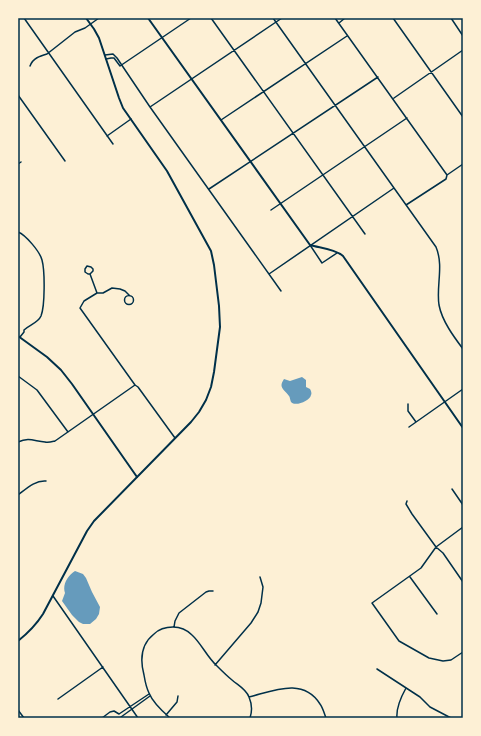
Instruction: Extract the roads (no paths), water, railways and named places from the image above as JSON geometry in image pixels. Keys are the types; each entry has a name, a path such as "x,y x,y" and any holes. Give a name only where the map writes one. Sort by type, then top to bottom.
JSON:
{"main road":[{"path":"18,641 29,633 38,623 87,531 94,521 198,414 211,387 220,327 219,304 214,265 210,251 167,171 123,108 99,38 86,18"},
{"path":"148,18 310,245 338,253 345,259 463,428"},
{"path":"20,335 61,370 137,477"}],"street":[{"path":"24,18 113,144"},
{"path":"30,66 31,63 37,58 49,53 75,32 85,28 99,18"},
{"path":"121,65 191,18"},
{"path":"211,18 364,234"},
{"path":"273,18 434,244 440,260 440,308 449,330 463,349"},
{"path":"150,107 282,18"},
{"path":"335,18 447,175"},
{"path":"338,23 346,18"},
{"path":"393,18 463,117"},
{"path":"450,18 463,36"},
{"path":"221,120 348,36"},
{"path":"393,99 463,50"},
{"path":"105,55 113,54 116,56 150,107 281,291"},
{"path":"106,59 114,58 121,65"},
{"path":"209,189 378,78"},
{"path":"18,95 65,161"},
{"path":"271,210 407,118"},
{"path":"108,136 131,119"},
{"path":"406,205 446,178 447,175 463,164"},
{"path":"268,274 394,188"},
{"path":"18,232 25,236 40,255 42,260 44,293 41,316 38,320 28,326 20,335"},
{"path":"310,245 322,263 338,253"},
{"path":"90,274 93,269 87,266 85,272 90,274 97,293"},
{"path":"130,296 125,300 126,304 129,305 134,301 132,297 125,291 112,288 103,293 97,293 84,301 80,308 175,439"},
{"path":"18,376 37,390 68,432"},
{"path":"18,442 26,439 46,443 55,441 135,385"},
{"path":"410,427 463,389"},
{"path":"408,404 408,411 416,422"},
{"path":"18,495 36,483 46,481"},
{"path":"452,489 463,505"},
{"path":"406,501 408,508 436,547 443,553 463,582"},
{"path":"463,527 436,547 424,565 372,604 398,641 429,658 443,661 451,660 463,652"},
{"path":"410,576 437,614"},
{"path":"215,665 251,624 258,612 261,604 263,587 260,577"},
{"path":"174,627 176,618 182,611 206,592 214,591"},
{"path":"53,596 138,718"},
{"path":"170,718 150,695 142,666 141,656 146,642 150,637 162,629 174,627 183,629 194,636 215,665 242,688 250,697 252,708 250,718"},
{"path":"58,699 103,668"},
{"path":"377,669 420,696 430,707 451,718"},
{"path":"250,697 284,688 297,688 304,690 315,697 320,703 326,718"},
{"path":"397,718 396,713 401,696 406,688"},
{"path":"102,718 114,711 118,712 121,717 150,695"},
{"path":"166,714 177,702 178,696"},
{"path":"119,714 131,708"},
{"path":"18,710 24,718"}],"water":[{"path":"302,377 306,380 306,387 310,389 311,394 305,401 296,404 291,402 289,396 282,388 282,382 284,379 290,381"},
{"path":"75,571 83,574 86,578 100,607 99,614 90,624 83,624 79,622 62,601 65,593 64,587 66,580"}]}
